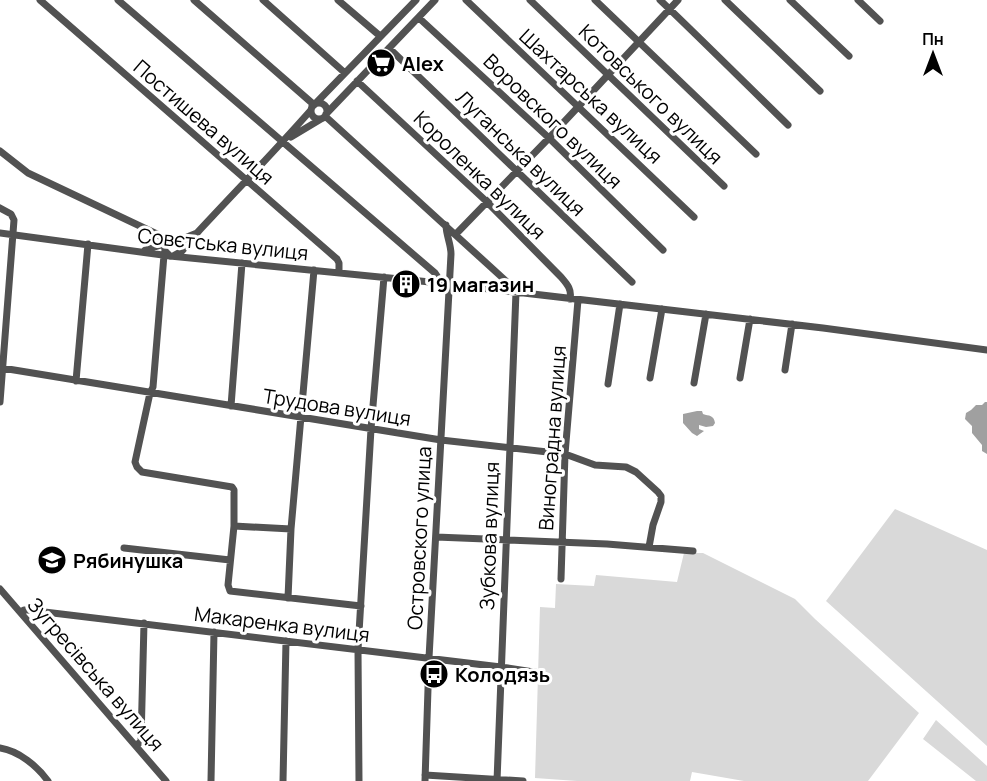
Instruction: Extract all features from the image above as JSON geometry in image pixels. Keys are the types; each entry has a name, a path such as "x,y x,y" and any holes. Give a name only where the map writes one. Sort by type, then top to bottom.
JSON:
{"street":[{"name":"Постишева вулиця","path":"40,0 337,260 340,267 339,273"},
{"path":"118,0 437,276"},
{"path":"194,0 312,103 314,117 324,116 456,234 506,281 507,291"},
{"path":"263,0 345,73"},
{"path":"338,0 380,36"},
{"path":"283,142 324,116 435,0"},
{"name":"Шахтарська вулиця","path":"466,0 694,217"},
{"name":"Котовського вулиця","path":"530,0 724,186"},
{"path":"595,0 756,154"},
{"path":"660,0 788,125"},
{"path":"456,234 678,0"},
{"path":"725,0 820,91"},
{"path":"790,0 849,56"},
{"path":"858,0 880,21"},
{"path":"167,256 178,254 186,248 245,180 283,142 312,107 411,2"},
{"name":"Воровского вулиця","path":"419,18 549,138 663,250"},
{"name":"Луганська вулиця","path":"389,48 632,282"},
{"name":"Короленка вулиця","path":"357,81 486,201 561,277 569,287 574,299"},
{"path":"312,107 319,103 324,105 327,109 324,116"},
{"path":"0,151 28,173 149,230 169,243 177,242 204,259"},
{"path":"0,208 13,217 2,341 0,402"},
{"name":"Островского улица","path":"425,778 429,658 451,265 451,244 446,225"},
{"name":"Совєтська вулиця","path":"0,233 167,256 430,282 792,324 987,350"},
{"path":"139,251 197,233"},
{"path":"169,243 165,251 167,256 153,387 135,462 137,467 142,472 232,487 234,490 234,526 228,585 231,591 361,606"},
{"path":"76,381 88,244"},
{"path":"231,406 242,263"},
{"path":"449,303 445,290 430,282 437,276 447,273 451,265"},
{"path":"288,598 291,529 314,270"},
{"path":"359,781 358,650 371,429 384,277"},
{"name":"Зубкова вулиця","path":"497,780 516,292"},
{"name":"Виноградна вулиця","path":"561,579 565,454 574,299"},
{"path":"608,384 620,304"},
{"path":"650,378 662,309"},
{"path":"694,383 706,314"},
{"path":"740,378 750,319"},
{"path":"785,370 792,324"},
{"name":"Трудова вулиця","path":"2,368 441,441 565,454 595,465 626,467 636,472 661,496 649,547"},
{"path":"234,526 291,529"},
{"path":"436,537 562,542 693,551"},
{"path":"124,548 230,560"},
{"name":"Зугресівська вулиця","path":"0,589 166,781"},
{"name":"Макаренка вулиця","path":"21,612 28,610 144,623 540,673"},
{"path":"136,746 141,741 144,623"},
{"path":"211,781 214,632"},
{"path":"283,781 286,641"},
{"path":"0,748 26,760 42,772 48,781"},
{"path":"425,778 523,781"}],"shaded area":[{"path":"987,402 987,454 982,451 982,445 972,433 972,426 965,419 966,413 976,405 982,405"},
{"path":"702,411 703,414 712,417 715,423 713,426 706,427 699,425 699,429 704,431 697,436 683,423 683,414"},
{"path":"895,509 987,550 987,746 826,601"},
{"path":"684,553 703,553 795,599 919,713 868,781 744,781 692,772 690,781 577,781 535,778 540,607 555,608 556,584 594,586 596,575 677,582"},
{"path":"936,720 987,766 987,781 976,781 923,739"}],"place":[{"name":"Alex","path":"381,63"},
{"name":"19 магазин","path":"406,284"},
{"name":"Рябинушка","path":"52,560"},
{"name":"Колодязь","path":"434,674"}]}
